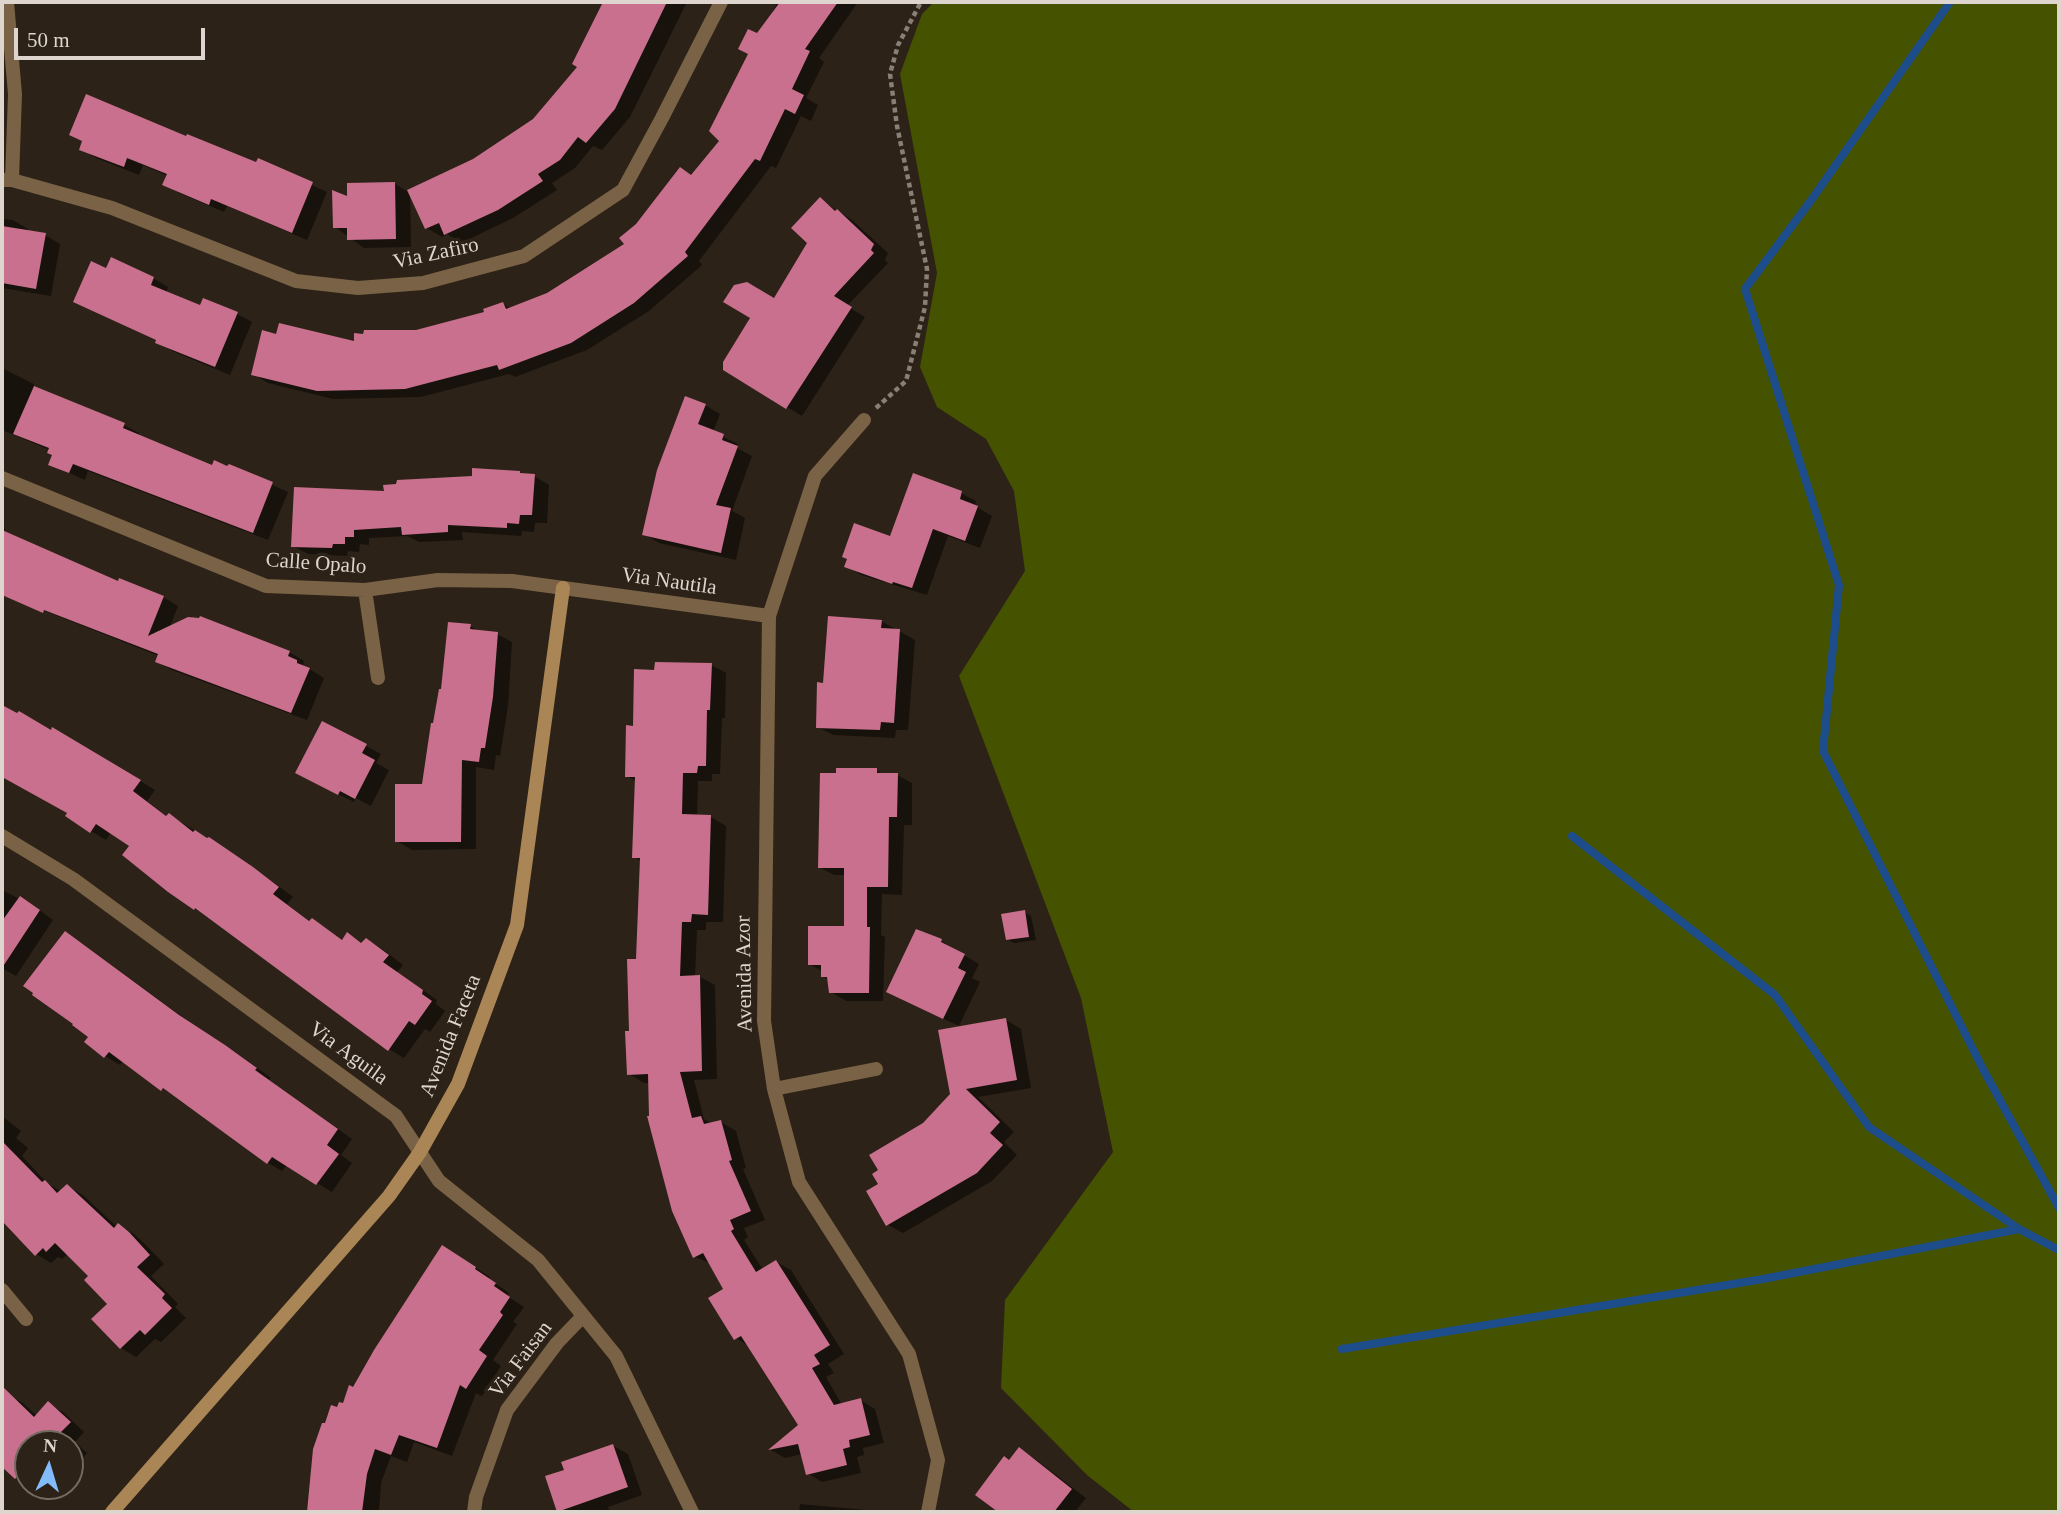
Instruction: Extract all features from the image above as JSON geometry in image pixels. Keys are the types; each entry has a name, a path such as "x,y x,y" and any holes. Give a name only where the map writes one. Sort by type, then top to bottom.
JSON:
{"street":[{"path":"7,2 15,94 7,180"},
{"name":"Via Zafiro","path":"7,180 112,208 296,281 359,288 423,283 524,256 623,190 721,2"},
{"name":"Avenida Azor","path":"864,420 815,476 769,616 764,1021 774,1089 799,1182 909,1354 938,1460 928,1512"},
{"name":"Calle Opalo","path":"2,478 266,586 365,590 438,580 512,581 563,588"},
{"name":"Via Nautila","path":"563,588 769,616"},
{"name":"Avenida Faceta","path":"112,1512 389,1196 420,1152 458,1084 517,925 563,588"},
{"path":"365,590 378,678"},
{"name":"Via Aguila","path":"2,835 73,879 396,1115 439,1181 538,1260 616,1356 692,1512"},
{"path":"774,1089 876,1069"},
{"path":"2,1290 26,1319"},
{"name":"Via Faisan","path":"474,1512 475,1497 507,1410 557,1343 583,1316"}],"path":[{"path":"864,420 906,381 925,307 927,270 897,126 890,74 898,45 921,2"}],"green space":[{"path":"934,2 2059,2 2059,1512 1134,1512 1087,1475 1001,1388 1005,1300 1113,1152 1081,998 959,676 1025,571 1014,491 986,439 937,407 920,367 937,273 900,74 922,14"}],"building":[{"path":"603,2 667,2 615,109 586,143 578,137 560,160 538,174 543,181 498,210 444,235 439,223 425,229 407,190 473,159 533,119 577,67 572,64"},
{"path":"780,2 838,2 805,49 810,51 792,89 804,95 795,114 785,109 760,161 755,159 685,252 688,256 634,303 571,343 499,370 497,365 405,389 317,391 251,375 262,330 276,334 279,323 354,341 354,333 363,334 364,330 416,330 484,312 483,309 503,302 506,309 547,293 624,244 619,238 636,224 680,167 691,175 719,141 709,131 748,54 738,49 748,29 757,33"},
{"path":"86,94 186,136 187,134 256,162 258,158 313,182 292,233 211,199 209,205 162,185 167,174 127,158 124,167 79,150 82,141 69,135"},
{"path":"395,182 396,239 347,240 347,228 333,228 332,190 347,196 347,183"},
{"path":"820,197 835,211 837,209 874,244 871,250 874,253 834,296 852,307 786,409 723,370 723,362 750,318 723,302 734,285 747,282 774,298 807,243 791,228"},
{"path":"2,226 46,233 36,289 2,283"},
{"path":"111,257 154,277 151,285 200,305 203,298 238,312 215,367 155,343 156,340 73,302 91,261 106,268"},
{"path":"34,386 125,423 123,428 212,465 214,460 227,466 229,464 273,482 253,533 73,464 69,473 48,465 52,455 47,453 49,448 13,434"},
{"path":"685,396 706,404 698,424 724,434 722,440 738,446 716,505 731,508 721,553 642,535 657,470"},
{"path":"472,468 535,474 532,515 520,515 519,524 507,523 507,528 448,525 448,532 402,535 401,527 354,530 354,537 345,537 345,544 333,544 332,548 291,547 294,487 384,491 383,485 396,484 397,480 472,476"},
{"path":"913,473 962,491 960,499 978,506 965,541 933,529 912,588 844,567 847,559 842,557 854,523 890,536"},
{"path":"2,530 118,581 119,578 164,596 148,636 188,617 200,616 290,651 288,656 310,668 291,713 155,662 158,654 44,610 43,613 2,595"},
{"path":"828,616 882,620 881,628 900,629 894,723 881,722 880,730 816,728 817,682 823,683"},
{"path":"448,622 471,624 470,629 498,632 493,697 485,748 481,748 479,762 462,760 461,842 395,842 395,784 422,784 431,723 441,689"},
{"path":"655,662 712,663 710,710 707,710 706,766 698,766 697,773 683,773 682,814 711,815 708,915 692,914 691,922 682,922 680,976 700,975 702,1071 680,1072 692,1118 701,1116 704,1124 721,1120 732,1160 729,1161 751,1211 730,1220 734,1229 731,1231 756,1272 776,1260 830,1345 814,1355 820,1364 812,1368 834,1405 861,1398 870,1435 849,1440 850,1447 843,1449 847,1465 806,1475 798,1444 768,1450 798,1425 741,1336 734,1340 708,1298 723,1289 703,1253 693,1258 672,1211 647,1116 648,1074 627,1075 627,959 636,959 640,858 632,858 635,777 625,777 626,725 633,726 634,669 654,670"},
{"path":"2,705 17,713 19,711 51,730 52,727 141,780 133,791 166,816 169,813 193,832 195,830 209,837 253,867 279,887 273,894 309,921 312,918 342,940 347,932 361,943 366,938 389,955 383,962 423,990 422,994 432,1001 415,1025 409,1021 388,1051 195,908 194,910 168,892 122,855 129,846 96,824 90,833 65,816 67,813 2,777"},
{"path":"322,721 367,744 362,753 375,760 355,799 340,791 338,795 295,773"},
{"path":"836,768 877,768 877,773 898,773 897,817 889,817 888,887 867,887 867,927 870,927 869,993 829,993 827,977 821,977 821,965 808,965 808,926 844,926 844,868 818,868 820,773 836,773"},
{"path":"20,896 40,910 2,968 2,921"},
{"path":"1025,910 1029,937 1006,940 1001,914"},
{"path":"916,929 942,939 941,942 965,954 958,968 966,972 943,1019 886,992"},
{"path":"65,931 338,1129 327,1145 339,1154 316,1185 272,1157 267,1164 109,1052 104,1058 84,1042 88,1037 23,986"},
{"path":"1006,1018 1017,1080 966,1089 1000,1122 990,1133 1003,1145 977,1173 886,1226 866,1191 878,1184 872,1174 878,1170 869,1155 923,1123 950,1094 938,1030"},
{"path":"2,1141 42,1182 45,1180 57,1193 67,1184 114,1228 118,1223 129,1232 150,1255 137,1267 165,1294 162,1298 172,1308 145,1335 140,1330 120,1349 91,1319 107,1304 84,1280 88,1276 55,1243 46,1252 43,1248 35,1256 2,1221"},
{"path":"442,1245 476,1267 475,1269 496,1283 494,1286 510,1297 500,1312 503,1315 479,1350 487,1356 466,1389 460,1385 437,1448 399,1435 391,1455 375,1449 367,1474 362,1512 307,1512 313,1449 331,1405 337,1407 339,1402 343,1403 349,1385 353,1387"},
{"path":"2,1386 34,1417 48,1401 71,1422 63,1430 14,1430 14,1478 2,1467"},
{"path":"613,1444 628,1487 557,1512 545,1476 564,1470 561,1462"},
{"path":"1019,1447 1072,1489 1054,1512 998,1512 975,1495 1004,1456 1009,1460"}],"waterway":[{"path":"1950,2 1812,199 1745,289 1839,585 1823,751 1984,1071 2059,1208"},
{"path":"1572,836 1775,995 1869,1127 2019,1229"},
{"path":"1342,1349 1763,1279 2019,1229 2059,1250"}]}
